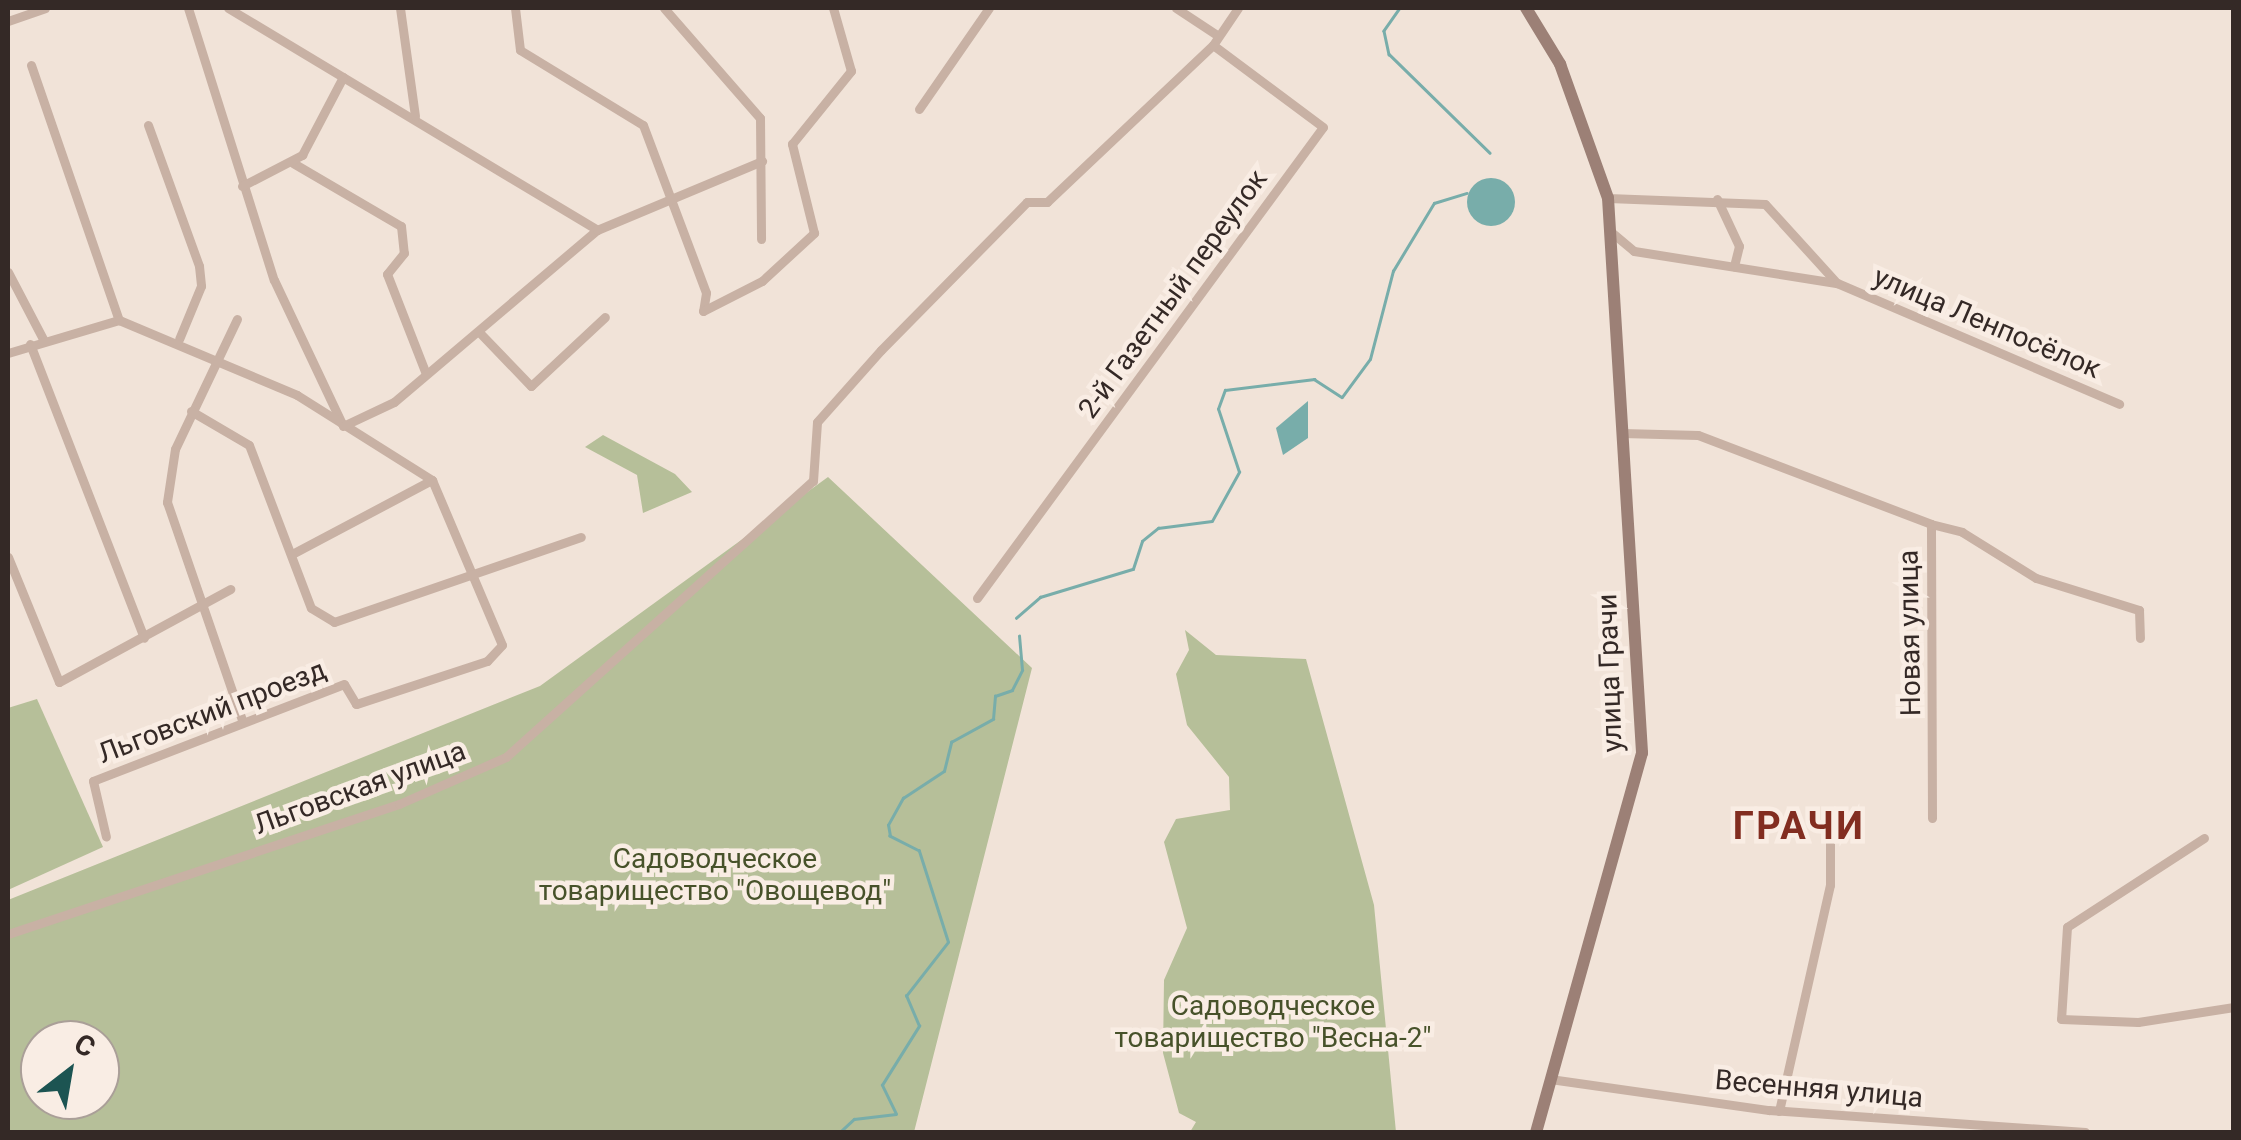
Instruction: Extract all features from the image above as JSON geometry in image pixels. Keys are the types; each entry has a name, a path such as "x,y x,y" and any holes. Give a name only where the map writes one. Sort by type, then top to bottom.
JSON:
{"street":[{"path":"8,21 45,8"},
{"path":"188,8 242,186 344,426"},
{"path":"228,8 415,116 596,230"},
{"path":"400,8 415,116"},
{"path":"515,8 520,50 642,125 663,195 706,293 703,311 762,281 814,234 792,144 852,71 832,8"},
{"path":"664,8 760,118 761,239"},
{"path":"919,109 989,8"},
{"path":"1176,8 1215,40 1238,8"},
{"name":"улица Грачи","path":"1526,8 1572,93 1608,198 1642,753 1536,1132"},
{"name":"Льговская улица","path":"8,934 399,804 506,757 814,481 817,422 1027,202 1046,202 1215,40"},
{"name":"2-й Газетный переулок","path":"977,598 1323,127 1215,40"},
{"path":"31,65 119,320"},
{"path":"242,186 293,163 343,77"},
{"path":"148,125 199,266 201,286 178,339"},
{"path":"344,426 426,374 596,230 663,195 762,161"},
{"path":"293,163 401,226 404,253 387,274 426,374"},
{"path":"1608,198 1716,199 1764,204 1837,284"},
{"path":"1716,199 1739,246 1734,266"},
{"name":"улица Ленпосёлок","path":"1610,230 1634,250 1837,284 2119,404"},
{"path":"8,272 43,339"},
{"path":"479,332 531,386 605,317"},
{"path":"237,319 191,411 167,502 242,720"},
{"path":"8,353 43,339 119,320 216,356 344,426 432,480 477,579"},
{"path":"30,344 144,638"},
{"path":"191,411 250,445 311,608 334,622 477,579 581,537"},
{"path":"1622,433 1698,434 1931,524"},
{"path":"292,554 432,480"},
{"name":"Новая улица","path":"1932,818 1931,524 2036,578 2139,610 2140,638"},
{"path":"8,557 58,682 230,589"},
{"name":"Льговский проезд","path":"106,837 93,781 242,720 344,684 356,704 488,660 502,645 477,579"},
{"path":"1779,1111 1830,885 1830,834"},
{"path":"2204,838 2067,927 2061,1019 2138,1022 2234,1008"},
{"name":"Весенняя улица","path":"1550,1079 1779,1111 2085,1132"}],"green space":[{"path":"603,435 675,474 692,492 643,513 637,475 585,447"},
{"name":"Садоводческое товарищество \"Овощевод\"","path":"828,477 1032,668 914,1132 8,1132 8,900 540,686"},
{"name":"Садоводческое товарищество \"Весна-2\"","path":"1185,630 1216,655 1306,659 1374,905 1396,1132 1190,1132 1196,1122 1179,1113 1163,1053 1164,980 1187,928 1164,842 1176,819 1230,810 1229,777 1187,725 1176,674 1189,650"},
{"path":"37,699 103,847 8,890 8,708"}],"water":[{"path":"1491,178 1508,185 1515,202 1508,219 1491,226 1474,219 1467,202 1474,185"},
{"path":"1308,401 1308,438 1283,455 1276,428"}],"waterway":[{"path":"1400,8 1384,31 1389,54 1490,153"},
{"path":"1016,618 1040,597 1133,569 1142,541 1158,528 1212,521 1239,472 1218,409 1225,390 1314,379 1342,397 1370,359 1393,271 1434,203 1466,193"},
{"path":"840,1132 854,1119 896,1114 882,1085 919,1026 906,996 948,942 919,851 890,836 888,825 903,798 944,771 951,742 993,719 995,696 1012,690 1022,670 1019,636"}],"district":[{"name":"ГРАЧИ","path":"1799,827"}]}
